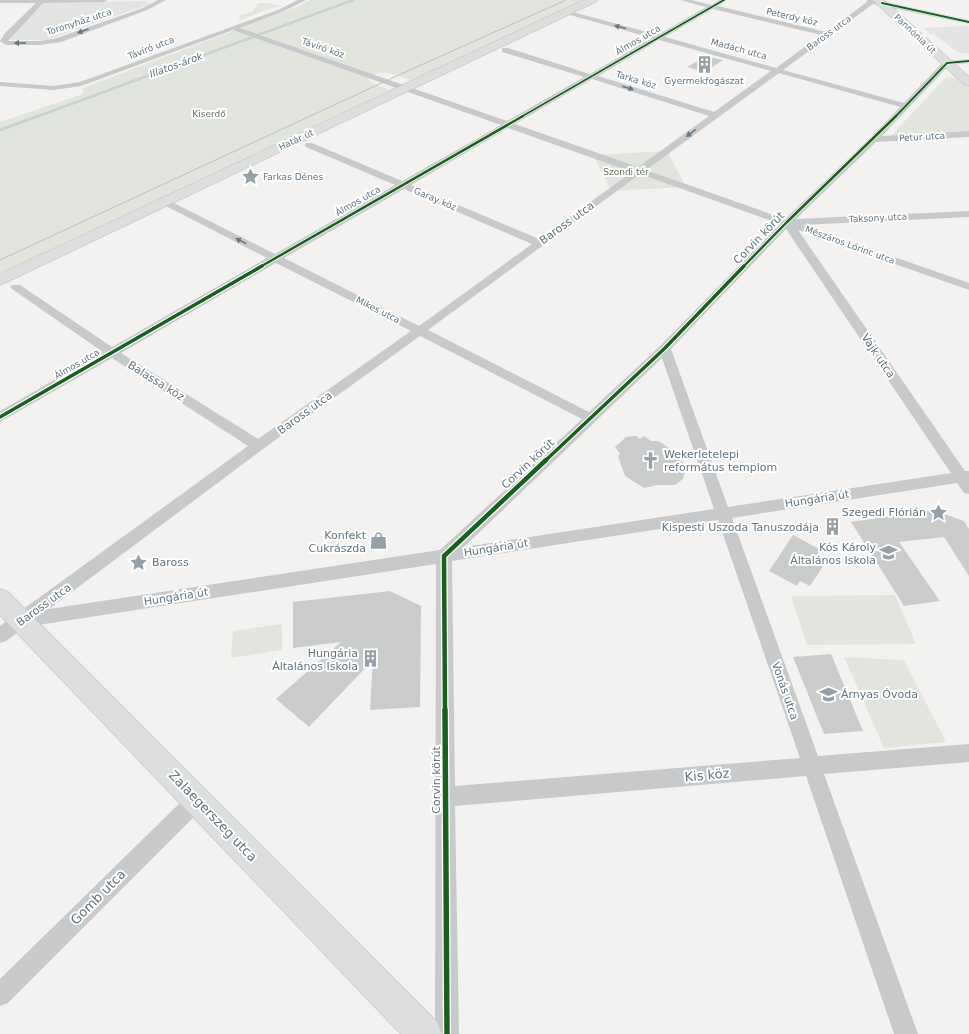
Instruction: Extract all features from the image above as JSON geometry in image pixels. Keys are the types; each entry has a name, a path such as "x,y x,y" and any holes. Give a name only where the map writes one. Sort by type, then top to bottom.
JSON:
{"main road":[{"name":"Határ út","path":"0,280 592,0"},
{"name":"Pannónia út","path":"874,1 969,83"},
{"name":"Zalaegerszeg utca","path":"0,599 11,622 197,800 425,1034"}],"street":[{"path":"0,2 104,0"},
{"name":"Toronyház utca","path":"40,1 8,35 4,41 6,43 40,43 58,40 145,9 163,0"},
{"name":"Távíró utca","path":"0,84 54,88 81,84 233,28 303,0"},
{"name":"Peterdy köz","path":"683,0 826,34"},
{"name":"Álmos utca","path":"0,417 724,0"},
{"path":"874,1 969,22"},
{"name":"Baross utca","path":"0,636 11,622 419,331 826,34 874,1"},
{"name":"Madách utca","path":"565,12 907,106"},
{"name":"Távíró köz","path":"233,28 405,88"},
{"name":"Tarka köz","path":"505,50 715,115"},
{"path":"947,63 969,61"},
{"name":"Corvin körút","path":"447,1034 444,556 665,348 787,222 874,139 947,63"},
{"path":"405,88 639,171"},
{"name":"Petur utca","path":"874,139 969,134"},
{"name":"Garay köz","path":"309,145 540,243"},
{"name":"Mészáros Lőrinc utca","path":"639,171 969,287"},
{"name":"Mikes utca","path":"165,202 591,418"},
{"name":"Taksony utca","path":"787,222 969,214"},
{"name":"Vajk utca","path":"787,222 966,481"},
{"name":"Balassa köz","path":"16,287 112,353 258,446"},
{"name":"Vonás utca","path":"665,348 906,1034"},
{"name":"Hungária út","path":"11,622 723,514 966,481"},
{"name":"Kis köz","path":"445,797 969,753"},
{"name":"Gomb utca","path":"0,995 197,800"}],"shaded area":[{"path":"146,1 150,4 46,40 11,40 13,30 39,3"},
{"path":"969,27 969,54 957,52 934,34 930,34 924,28"}],"green space":[{"name":"Kiserdő","path":"310,0 582,0 411,80 389,73 378,73 373,75 367,78 373,83 389,90 0,273 0,122 83,94 83,88 299,6"},
{"path":"258,3 282,6 268,9 240,20 239,19 240,15 252,12"},
{"path":"946,77 956,78 969,89 969,131 891,136"},
{"name":"Szondi tér","path":"667,151 686,187 611,191 593,155"},
{"path":"895,595 916,644 807,645 791,596"},
{"path":"282,624 282,650 231,658 233,631"},
{"path":"844,657 904,660 946,742 884,748"}],"building":[{"name":"Gyermekfogászat","path":"706,56 723,60 705,72 687,67"},
{"name":"Wekerletelepi református templom","path":"636,436 640,439 644,436 651,441 658,441 676,452 677,458 685,464 686,467 683,479 675,485 658,485 644,488 625,476 618,456 620,454 615,447 626,437"},
{"name":"Kós Károly Általános Iskola","path":"933,510 964,521 969,529 969,576 944,537 899,542 940,601 904,606 851,522"},
{"path":"793,535 821,550 817,555 827,560 810,586 800,581 797,586 769,571"},
{"name":"Hungária Általános Iskola","path":"390,591 421,606 420,707 370,710 373,660 309,727 276,699 341,642 293,648 293,602"},
{"name":"Árnyas Óvoda","path":"831,654 863,731 824,734 793,657"}],"waterway":[{"name":"Illatos-árok","path":"36,117 353,0"},
{"name":"Illatos-árok","path":"0,130 38,116"}],"tram line":[{"path":"0,260 401,74 566,0"}],"cycle path":[{"path":"0,417 724,0"},
{"path":"882,3 969,22"},
{"path":"447,1034 444,556 665,348 787,222 874,139 947,63 969,61"}],"place":[{"name":"Gyermekfogászat","path":"704,64"},
{"name":"Farkas Dénes","path":"250,177"},
{"name":"Wekerletelepi református templom","path":"651,460"},
{"name":"Szegedi Flórián","path":"939,512"},
{"name":"Kispesti Uszoda Tanuszodája","path":"832,527"},
{"name":"Konfekt Cukrászda","path":"379,541"},
{"name":"Kós Károly Általános Iskola","path":"889,553"},
{"name":"Baross","path":"139,562"},
{"name":"Hungária Általános Iskola","path":"371,659"},
{"name":"Árnyas Óvoda","path":"828,694"}]}
